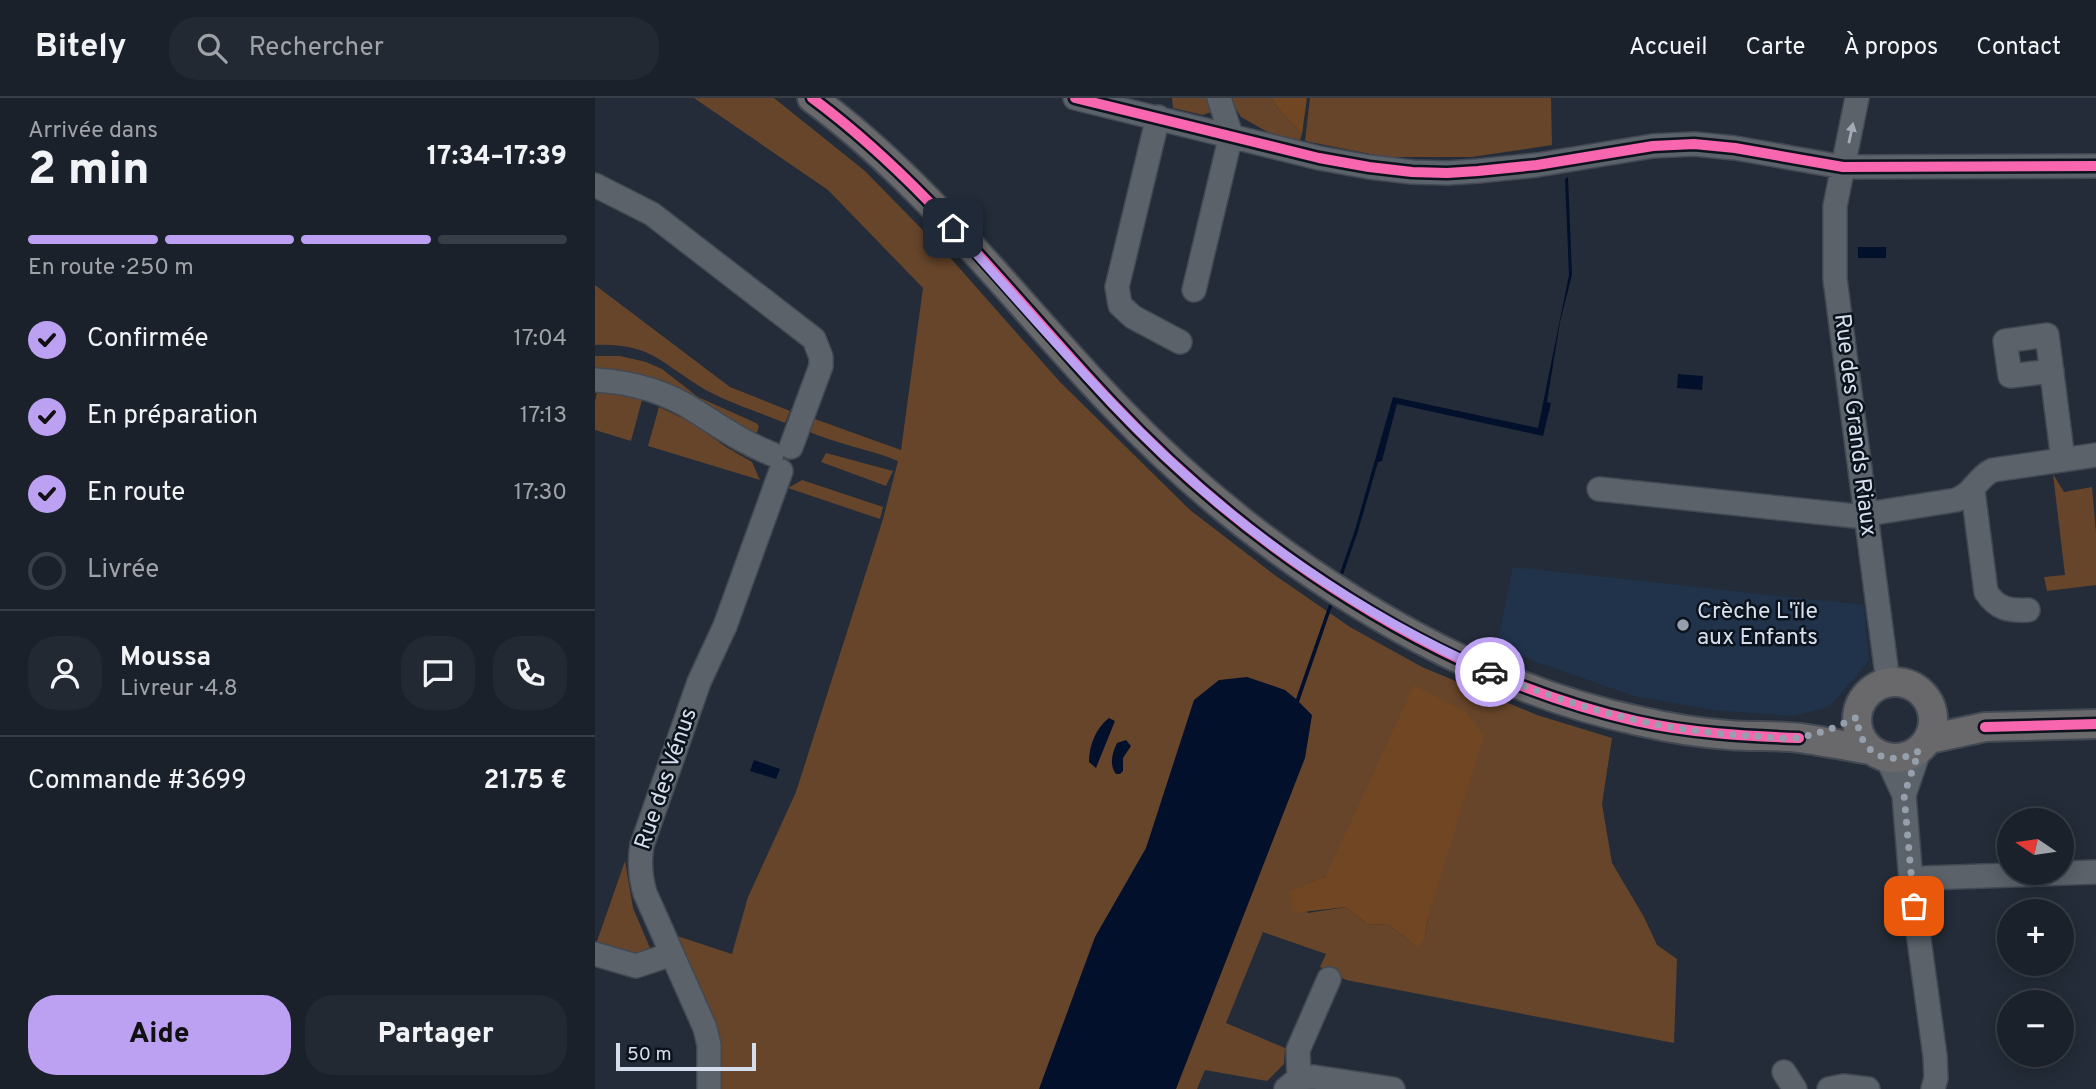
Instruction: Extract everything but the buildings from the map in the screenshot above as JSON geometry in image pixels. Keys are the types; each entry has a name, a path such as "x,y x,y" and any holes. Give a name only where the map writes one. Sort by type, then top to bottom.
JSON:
{"main road":[{"path":"812,98 897,168 1158,450 1237,518 1321,580 1450,653 1495,674 1573,703 1637,721 1729,735 1799,738 1899,759 1924,745 1985,727 2096,724"},
{"path":"1879,754 1862,740 1857,729 1857,717 1863,699 1870,691 1888,682 1910,684 1919,690 1931,707 1933,729 1924,745"},
{"path":"1931,707 1985,727"},
{"path":"1799,738 1834,728 1857,717"}],"street":[{"path":"1075,98 1319,158 1369,167 1424,172 1478,171 1537,165 1653,146 1695,144 1735,148 1843,167 2096,166"},
{"path":"1194,290 1231,135 1219,98"},
{"name":"Rue des Grands Riaux","path":"1857,98 1835,206 1835,279 1888,682"},
{"path":"1158,117 1117,287 1120,305 1133,317 1180,342"},
{"name":"Rue des Vénus","path":"595,185 652,214 814,339 819,348 821,366 775,455 725,626 699,682 639,860 645,893 705,1028 709,1045 709,1089"},
{"path":"2052,370 2063,460"},
{"path":"595,380 635,386 679,401 737,439 775,455"},
{"path":"1599,489 1855,516 1957,500 1973,491 1980,479 1993,470 2096,455"},
{"path":"1973,491 1986,592 2002,609 2028,610"},
{"path":"1924,745 1904,795 1910,881 1935,1056 1936,1078 1933,1089"},
{"path":"1879,754 1904,795"},
{"path":"1910,881 1926,878 2096,872"},
{"path":"595,954 636,966 672,954"},
{"path":"1329,979 1298,1050 1293,1083 1314,1077 1393,1089"},
{"path":"1829,1089 1843,1086 1868,1089"}],"shaded area":[{"path":"694,98 774,98 865,171 954,262 1060,382 1190,510 1276,576 1350,627 1422,667 1537,715 1612,738 1602,804 1612,863 1657,945 1677,959 1674,1043 1346,980 1320,967 1326,954 1263,932 1226,1023 1285,1048 1284,1064 1267,1081 1205,1070 1197,1089 719,1089 674,935 732,954 748,897 796,792 883,519 898,461 807,431 812,418 901,450 923,288 828,190","holes":["1326,876 1428,918 1425,939 1417,947 1389,925 1367,924 1346,907 1308,913 1291,891"]},
{"path":"1172,98 1208,98 1211,112 1203,115 1173,108"},
{"path":"1229,98 1272,98 1275,105 1302,134 1299,143 1278,138 1241,117"},
{"path":"1272,98 1307,98 1302,134 1275,105"},
{"path":"1310,98 1551,98 1552,145 1472,157 1385,157 1305,141"},
{"path":"1568,177 1572,275 1560,322 1547,402 1551,403 1543,436 1397,404 1382,461 1378,462 1358,531 1299,702 1312,715 1305,758 1176,1089 1039,1089 1095,937 1146,848 1194,700 1219,680 1247,677 1285,690 1296,699 1355,530 1393,397 1538,428 1569,275 1565,179"},
{"path":"1858,247 1886,247 1886,258 1858,258"},
{"path":"595,285 730,387 790,411 785,423 704,389 643,351 614,345 595,345"},
{"path":"595,356 620,356 662,369 698,397 756,423 759,426 755,438 595,373"},
{"path":"1678,374 1703,376 1702,390 1677,388"},
{"path":"597,393 612,393 642,400 631,441 595,430"},
{"path":"659,407 691,422 752,462 760,480 648,446"},
{"path":"826,453 893,471 886,486 821,462"},
{"path":"2053,474 2064,492 2092,487 2096,533 2096,585 2047,591 2044,577 2065,575"},
{"path":"802,480 883,507 880,519 788,488"},
{"name":"Crèche L'ïle aux Enfants","path":"1513,567 1864,605 1869,661 1829,707 1793,716 1713,710 1634,696 1536,662 1497,645"},
{"path":"1414,685 1466,712 1484,736 1428,918 1425,939 1418,948 1389,925 1367,924 1346,907 1293,913 1290,891 1326,876"},
{"path":"1109,718 1115,721 1096,768 1089,762 1090,749 1097,732"},
{"path":"1126,740 1131,746 1123,758 1123,771 1116,774 1112,763 1114,751 1117,743"},
{"path":"754,760 780,769 776,779 750,771"},
{"path":"625,861 633,908 650,948 640,952 643,956 595,947"}],"cycle path":[{"path":"812,98 854,131 932,204 1111,402 1165,456 1223,507 1285,555 1351,599 1419,639 1490,673 1562,700 1636,721 1677,728 1799,738"},
{"path":"1075,98 1319,158 1412,172 1478,171 1537,165 1653,146 1694,144 1735,148 1843,167 2096,166"},
{"path":"1985,727 2096,724"}],"way so far":[{"path":"1490,672 1612,715 1707,733 1799,738 1834,728 1857,717 1857,729 1862,740 1878,755 1899,759 1919,751 1904,795 1914,906"}],"place":[{"name":"Crèche L'ïle aux Enfants","path":"1683,625"}],"route":[{"path":"953,228 1135,428 1229,512 1296,563 1346,596 1424,640 1490,672"}]}
